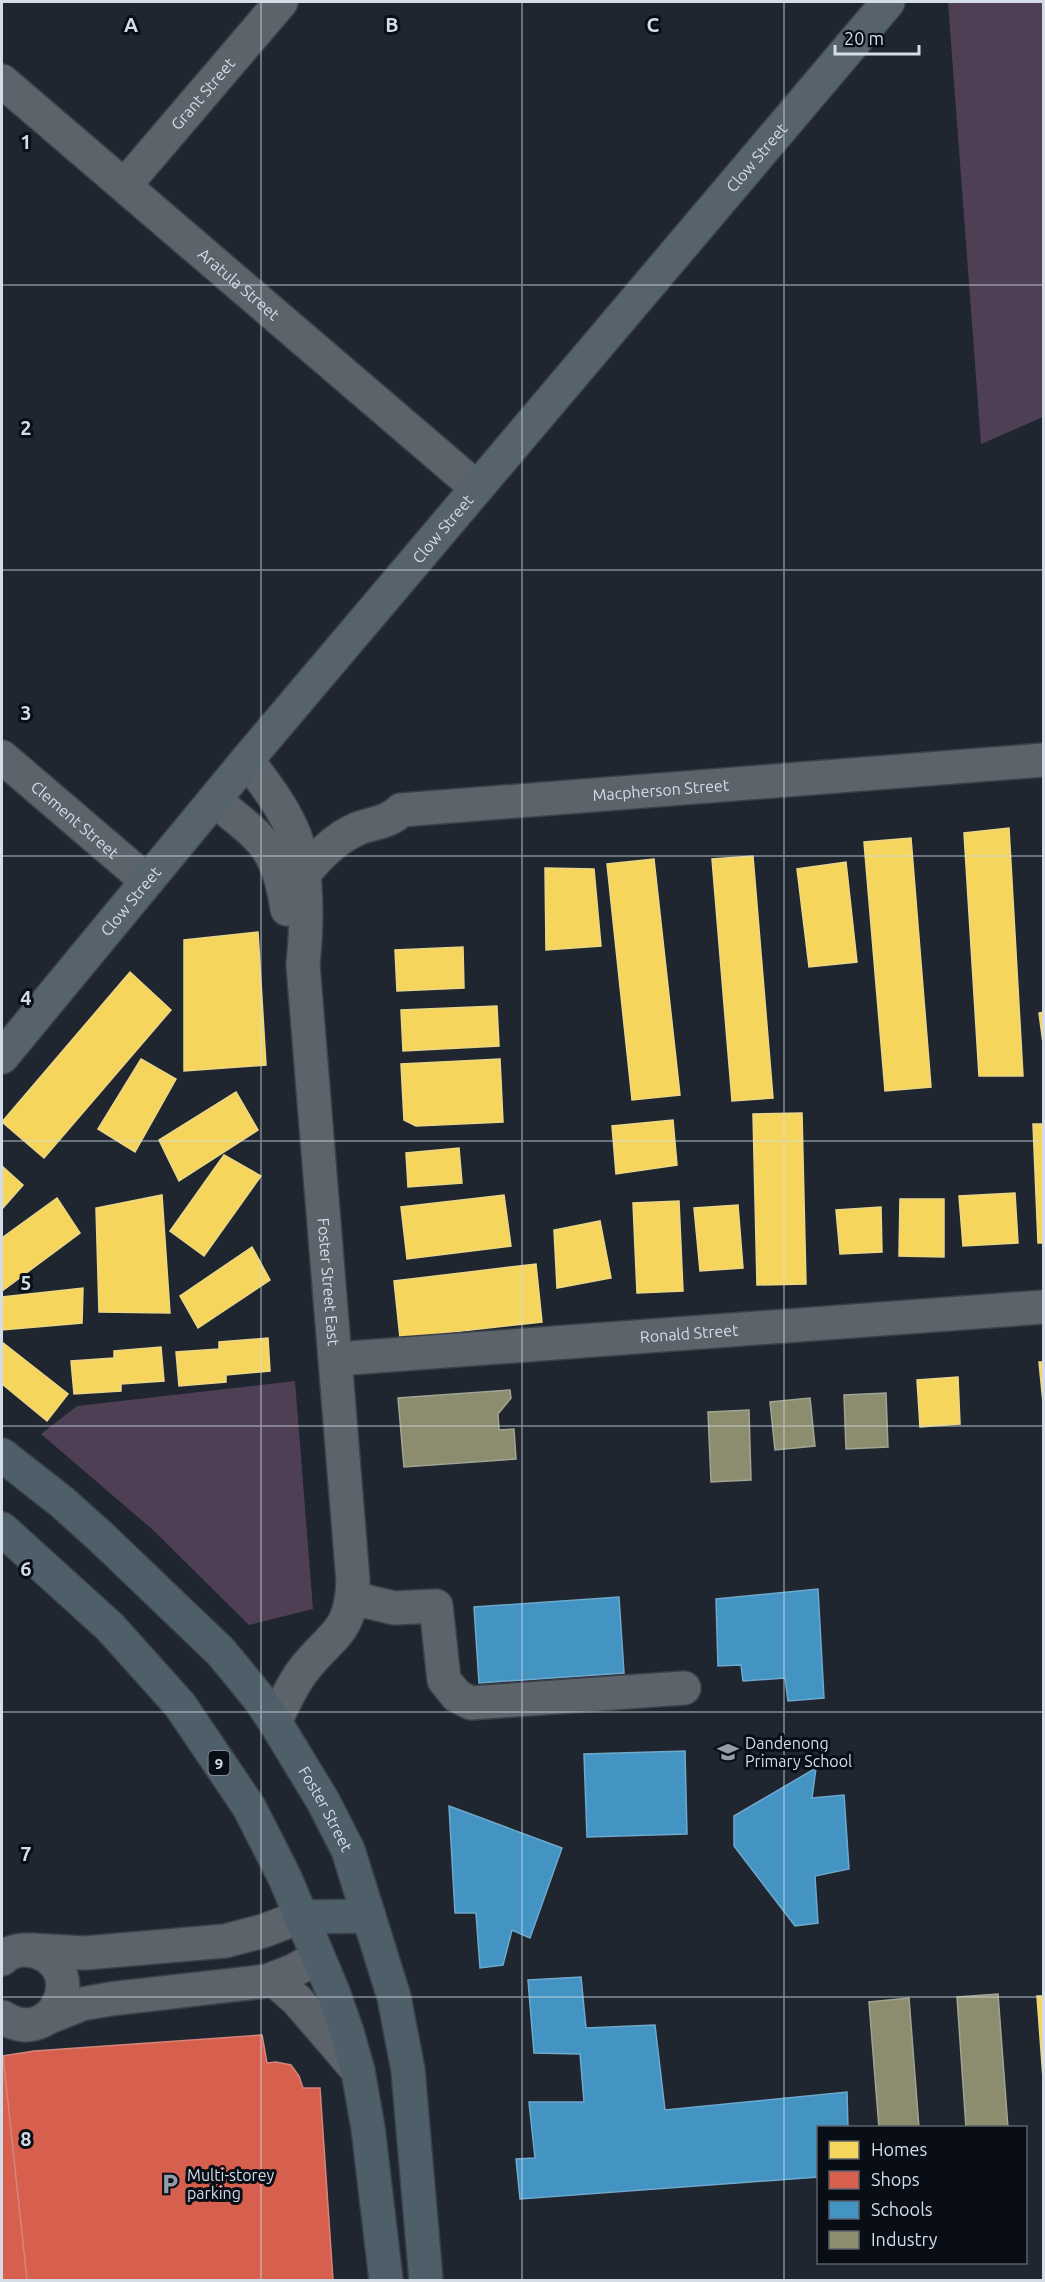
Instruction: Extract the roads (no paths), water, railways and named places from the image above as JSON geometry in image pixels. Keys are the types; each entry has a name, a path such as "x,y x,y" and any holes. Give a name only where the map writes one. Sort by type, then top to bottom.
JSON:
{"highway":[{"name":"Foster Street","path":"2,1455 62,1502 144,1576 220,1652 275,1722 305,1768 343,1841 394,1997 408,2070 426,2280"},
{"name":"9","path":"2,1529 110,1627 180,1705 249,1808 285,1878 333,1992 358,2071 368,2128 386,2280"},
{"path":"300,1917 369,1916"},
{"path":"318,1957 369,1916"}],"main road":[{"name":"Clow Street","path":"2,1057 247,760 888,2"}],"street":[{"name":"Grant Street","path":"124,185 281,2"},
{"name":"Aratula Street","path":"2,81 477,488"},
{"name":"Clement Street","path":"2,757 147,880"},
{"name":"Foster Street East","path":"247,760 291,826 298,848 302,876 306,933 303,965 351,1556 352,1598 346,1621 301,1674 275,1722"},
{"name":"Macpherson Street","path":"302,876 326,849 336,842 357,829 394,816 401,810 1044,760"},
{"name":"Foster Street East","path":"214,800 258,837 273,855 281,873 288,916 303,965"},
{"name":"Ronald Street","path":"336,1359 1044,1307"},
{"path":"352,1598 394,1608 436,1606 444,1680 457,1696 471,1703 684,1688"},
{"path":"16,1954 85,1953 225,1941 263,1931 300,1917"},
{"path":"3,2018 27,2025 41,2022 56,2009 61,1998 62,1979 53,1962 44,1954 16,1954"},
{"path":"47,2018 82,2004 102,2000 273,1979 318,1957"},
{"path":"273,1979 297,2000 358,2071"}],"place":[{"name":"Dandenong Primary School","path":"728,1752"},
{"name":"Multi-storey parking","path":"170,2184"}]}
